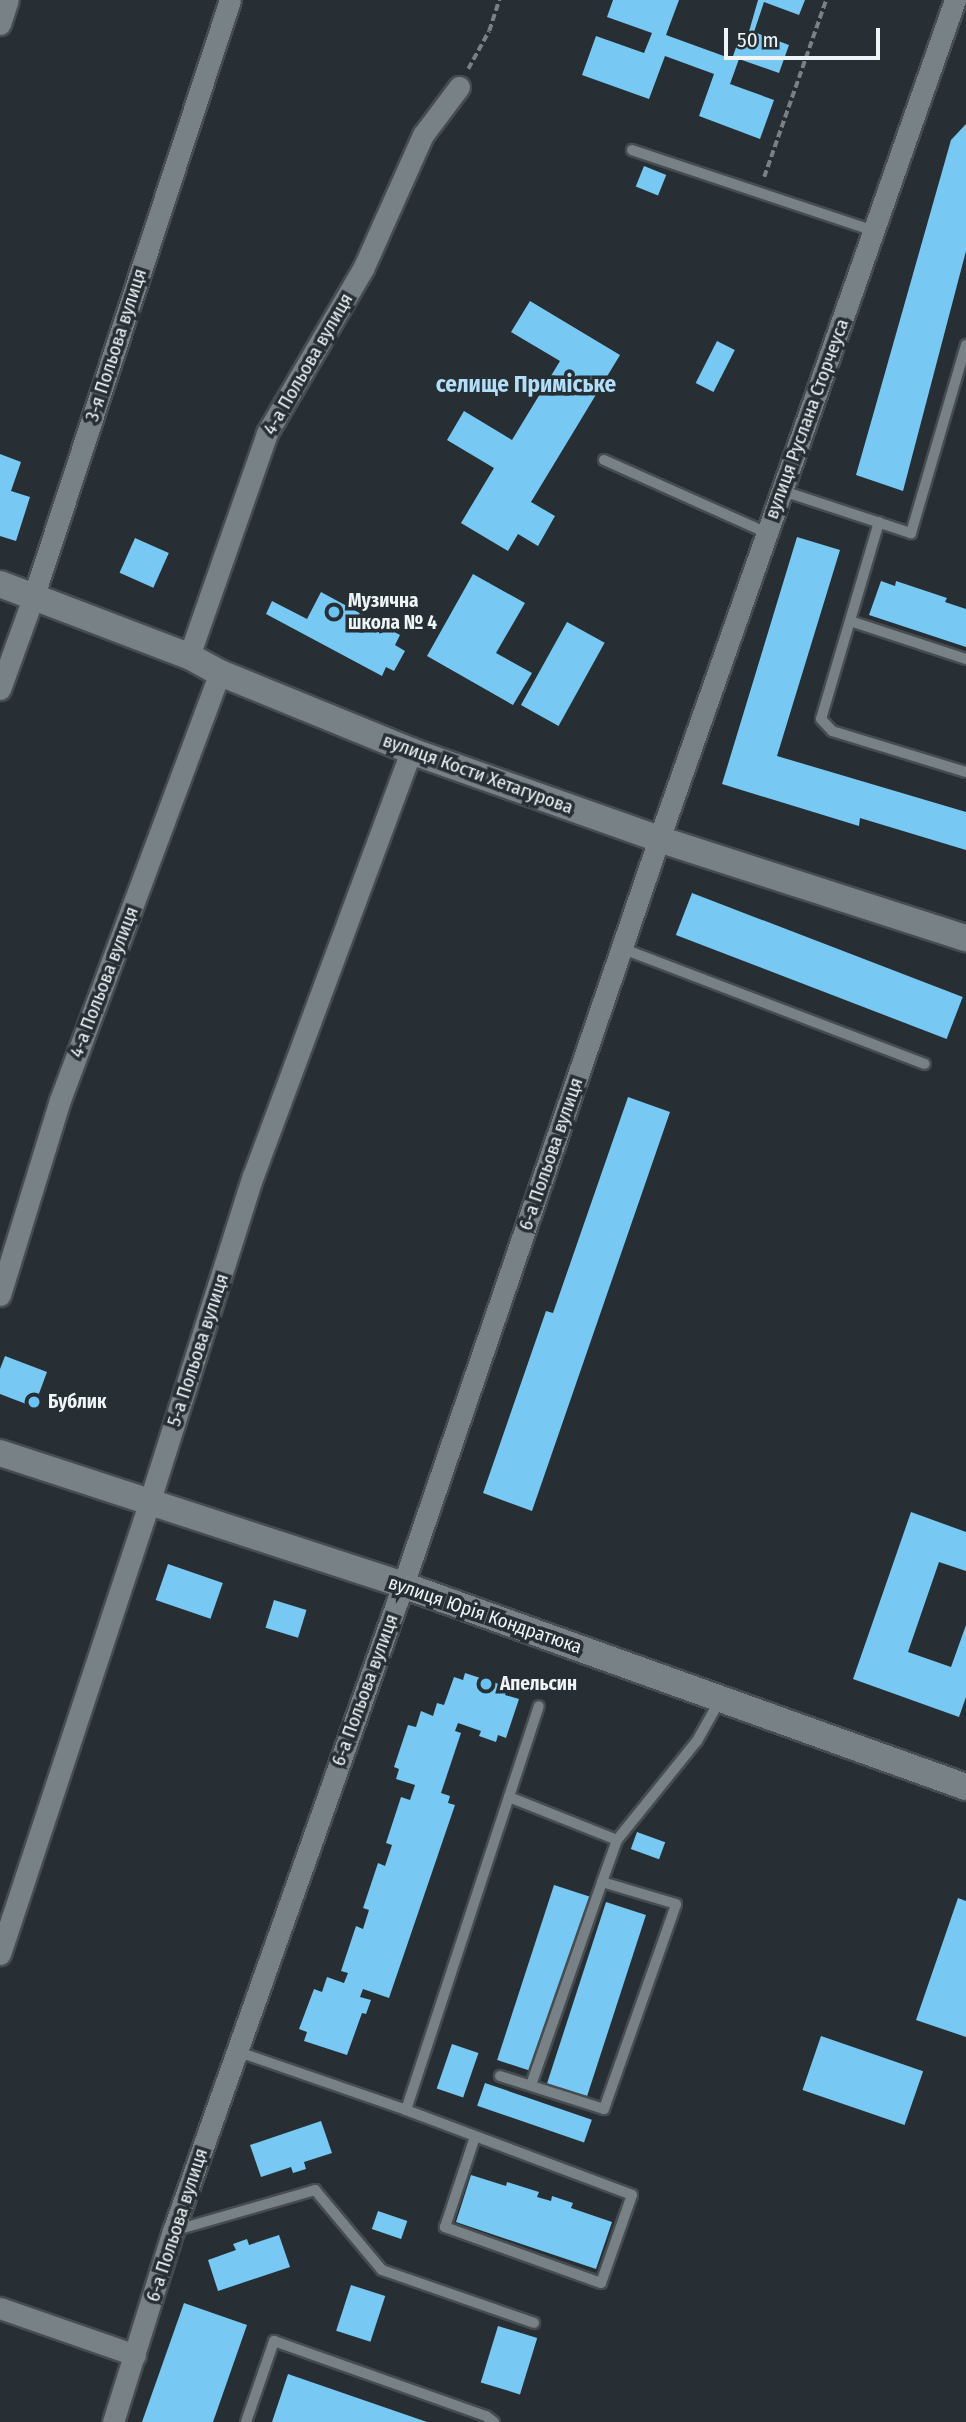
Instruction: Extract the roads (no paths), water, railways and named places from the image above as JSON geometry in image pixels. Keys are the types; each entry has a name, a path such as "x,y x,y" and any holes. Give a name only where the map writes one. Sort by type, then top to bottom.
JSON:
{"street":[{"path":"0,24 8,0"},
{"name":"3-я Польова вулиця","path":"0,688 34,595 230,0"},
{"name":"вулиця Руслана Сторчеуса","path":"659,838 955,0"},
{"name":"4-а Польова вулиця","path":"188,656 267,432 363,269 423,135 459,87"},
{"name":"вулиця Кости Хетагурова","path":"0,584 188,656 220,673 411,751 659,838 966,938"},
{"name":"4-а Польова вулиця","path":"0,1295 60,1100 220,673"},
{"name":"5-а Польова вулиця","path":"0,1954 149,1503 253,1176 411,751"},
{"name":"6-а Польова вулиця","path":"113,2422 173,2231 403,1585 659,838"},
{"name":"вулиця Юрія Кондратюка","path":"0,1452 403,1585 966,1787"},
{"path":"0,2308 135,2354"}],"lane":[{"path":"632,150 874,231"},
{"path":"783,491 911,533 966,345"},
{"path":"604,460 767,533"},
{"path":"879,523 821,719 832,731 966,772"},
{"path":"850,621 966,659"},
{"path":"621,948 925,1064"},
{"path":"531,2085 617,1840 697,1741 721,1698"},
{"path":"406,2110 539,1706"},
{"path":"509,1797 617,1840"},
{"path":"500,2076 604,2109 676,1904 602,1882"},
{"path":"236,2051 406,2110 632,2195 601,2283 445,2227 475,2137"},
{"path":"173,2231 316,2190 382,2270 534,2323"},
{"path":"246,2422 274,2341 486,2416 494,2422"}],"place":[{"name":"Музична школа № 4","path":"334,612"},
{"name":"Бублик","path":"34,1402"},
{"name":"Апельсин","path":"486,1684"}],"district":[{"name":"селище Приміське","path":"526,384"}]}
